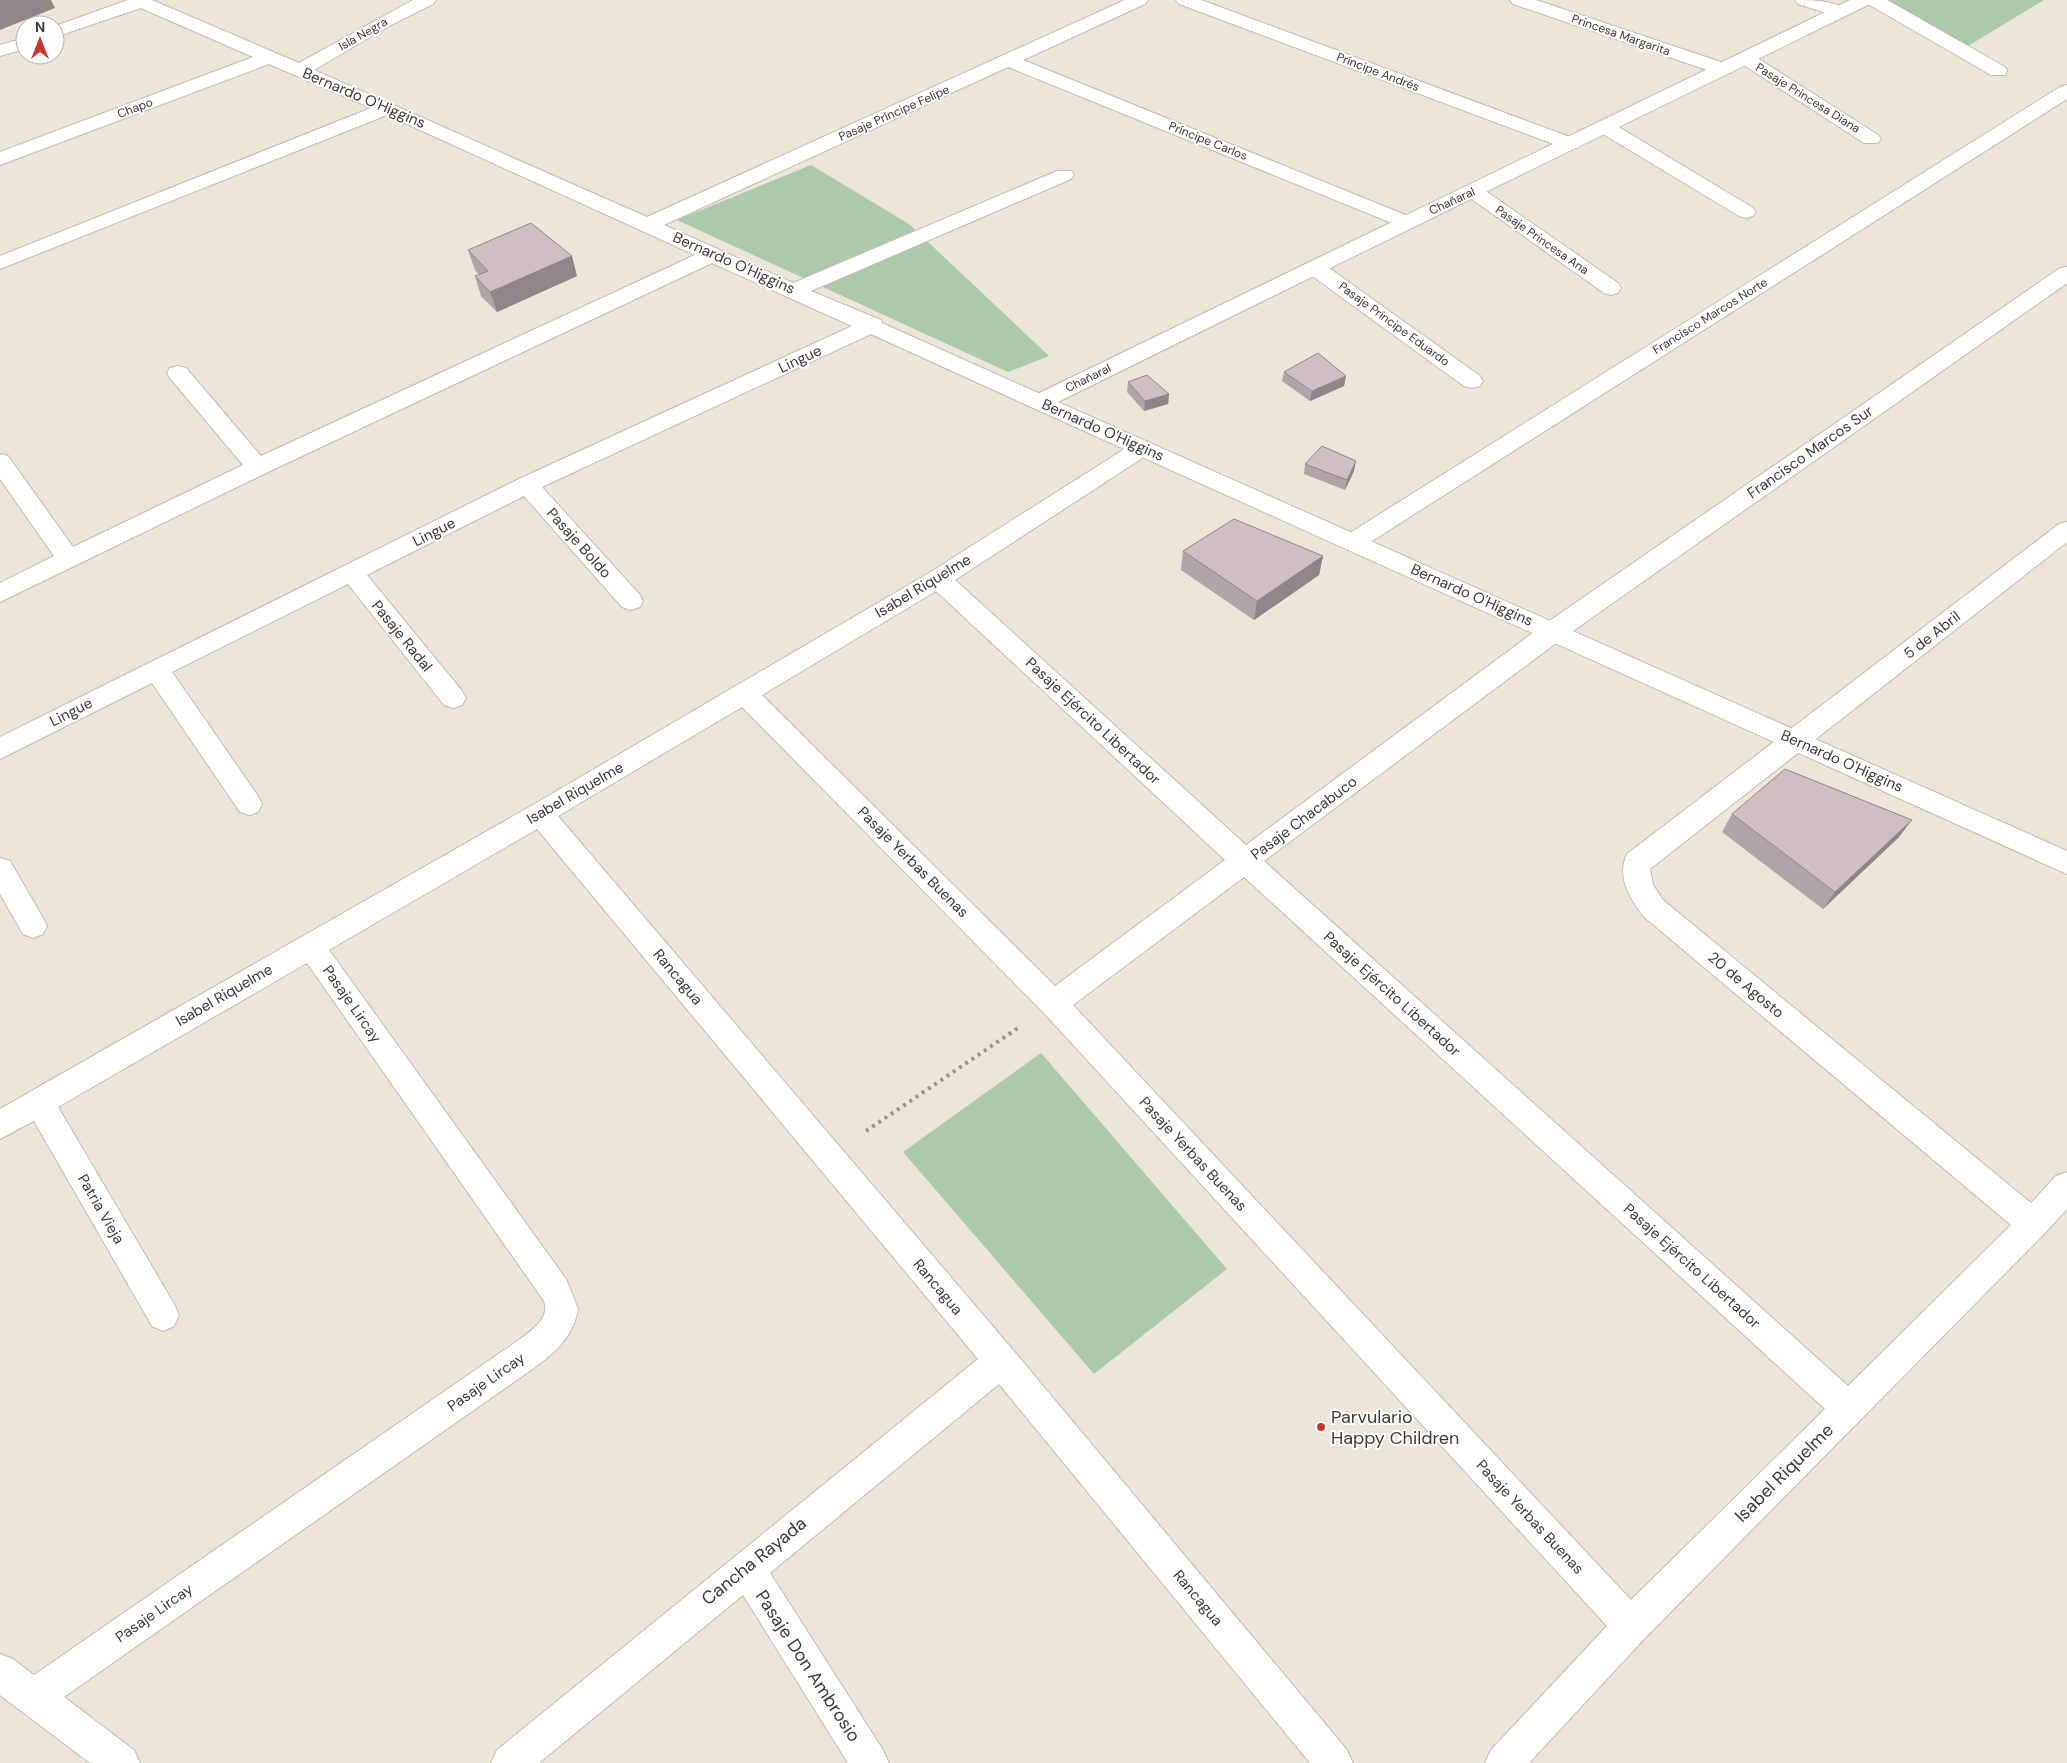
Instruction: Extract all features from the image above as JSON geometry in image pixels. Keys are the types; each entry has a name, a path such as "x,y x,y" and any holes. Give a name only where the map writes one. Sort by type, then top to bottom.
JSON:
{"street":[{"name":"Isla Negra","path":"300,70 383,22 427,0"},
{"name":"Pasaje Príncipe Felipe","path":"649,224 1139,0"},
{"name":"Príncipe Andrés","path":"1185,0 1571,144"},
{"name":"Princesa Margarita","path":"1519,0 1723,69"},
{"path":"1804,0 1839,12"},
{"name":"Chañaral","path":"1040,402 1864,0"},
{"path":"1874,0 1998,71"},
{"name":"Bernardo O'Higgins","path":"139,1 649,224 1142,448 2067,863"},
{"path":"65,28 139,1"},
{"path":"0,51 15,46"},
{"name":"Chapo","path":"0,159 270,57"},
{"name":"Pasaje Princesa Diana","path":"1745,58 1871,139"},
{"name":"Príncipe Carlos","path":"1009,61 1406,222"},
{"name":"Francisco Marcos Norte","path":"1353,542 2067,91"},
{"path":"0,263 387,108"},
{"path":"1605,127 1746,212"},
{"path":"795,290 1064,175"},
{"name":"Pasaje Princesa Ana","path":"1473,191 1611,288"},
{"path":"0,593 258,467 714,254"},
{"name":"Pasaje Príncipe Eduardo","path":"1315,268 1472,380"},
{"name":"Francisco Marcos Sur","path":"1554,632 2067,273"},
{"name":"Lingue","path":"0,749 526,484 873,325"},
{"path":"178,373 258,467"},
{"name":"Isabel Riquelme","path":"0,1125 540,814 938,579 1142,448"},
{"path":"0,462 69,560"},
{"name":"Pasaje Boldo","path":"526,484 631,601"},
{"name":"5 de Abril","path":"1796,740 2067,530"},
{"name":"Pasaje Radal","path":"352,573 453,698"},
{"name":"Pasaje Ejército Libertador","path":"938,579 1245,861 1848,1408"},
{"name":"Pasaje Chacabuco","path":"1053,1003 1554,632"},
{"path":"156,669 249,804"},
{"name":"Pasaje Yerbas Buenas","path":"744,693 1053,1003 1631,1626"},
{"name":"20 de Agosto","path":"1796,740 1637,862 1634,873 1639,889 1653,908 2033,1224"},
{"name":"Rancagua","path":"540,814 1001,1361 1334,1763"},
{"path":"0,869 33,926"},
{"name":"Pasaje Lircay","path":"33,1697 522,1357 546,1338 558,1324 562,1307 555,1290 310,945"},
{"name":"Patria Vieja","path":"39,1102 163,1316"},
{"name":"Isabel Riquelme","path":"1504,1763 1631,1626 2033,1224 2067,1186"},
{"name":"Cancha Rayada","path":"510,1763 1001,1361"},
{"name":"Pasaje Don Ambrosio","path":"746,1568 870,1763"},
{"path":"0,1672 121,1763"}],"path":[{"path":"829,1156 1053,1003"}],"green space":[{"path":"1887,0 2044,0 1968,46"},
{"path":"811,165 909,224 1049,356 1008,372 677,220"},
{"path":"1041,1053 1227,1269 1094,1374 903,1152"}],"building":[{"path":"531,223 572,256 490,292 475,276 488,271 468,250"},
{"path":"1318,353 1346,376 1312,391 1284,372"},
{"path":"1147,375 1169,394 1145,401 1128,382"},
{"path":"1322,446 1356,461 1347,480 1305,464"},
{"path":"1234,519 1323,556 1257,601 1183,551"},
{"path":"1785,769 1912,820 1835,892 1732,814"}],"place":[{"name":"Parvulario Happy Children","path":"1321,1427"}]}
